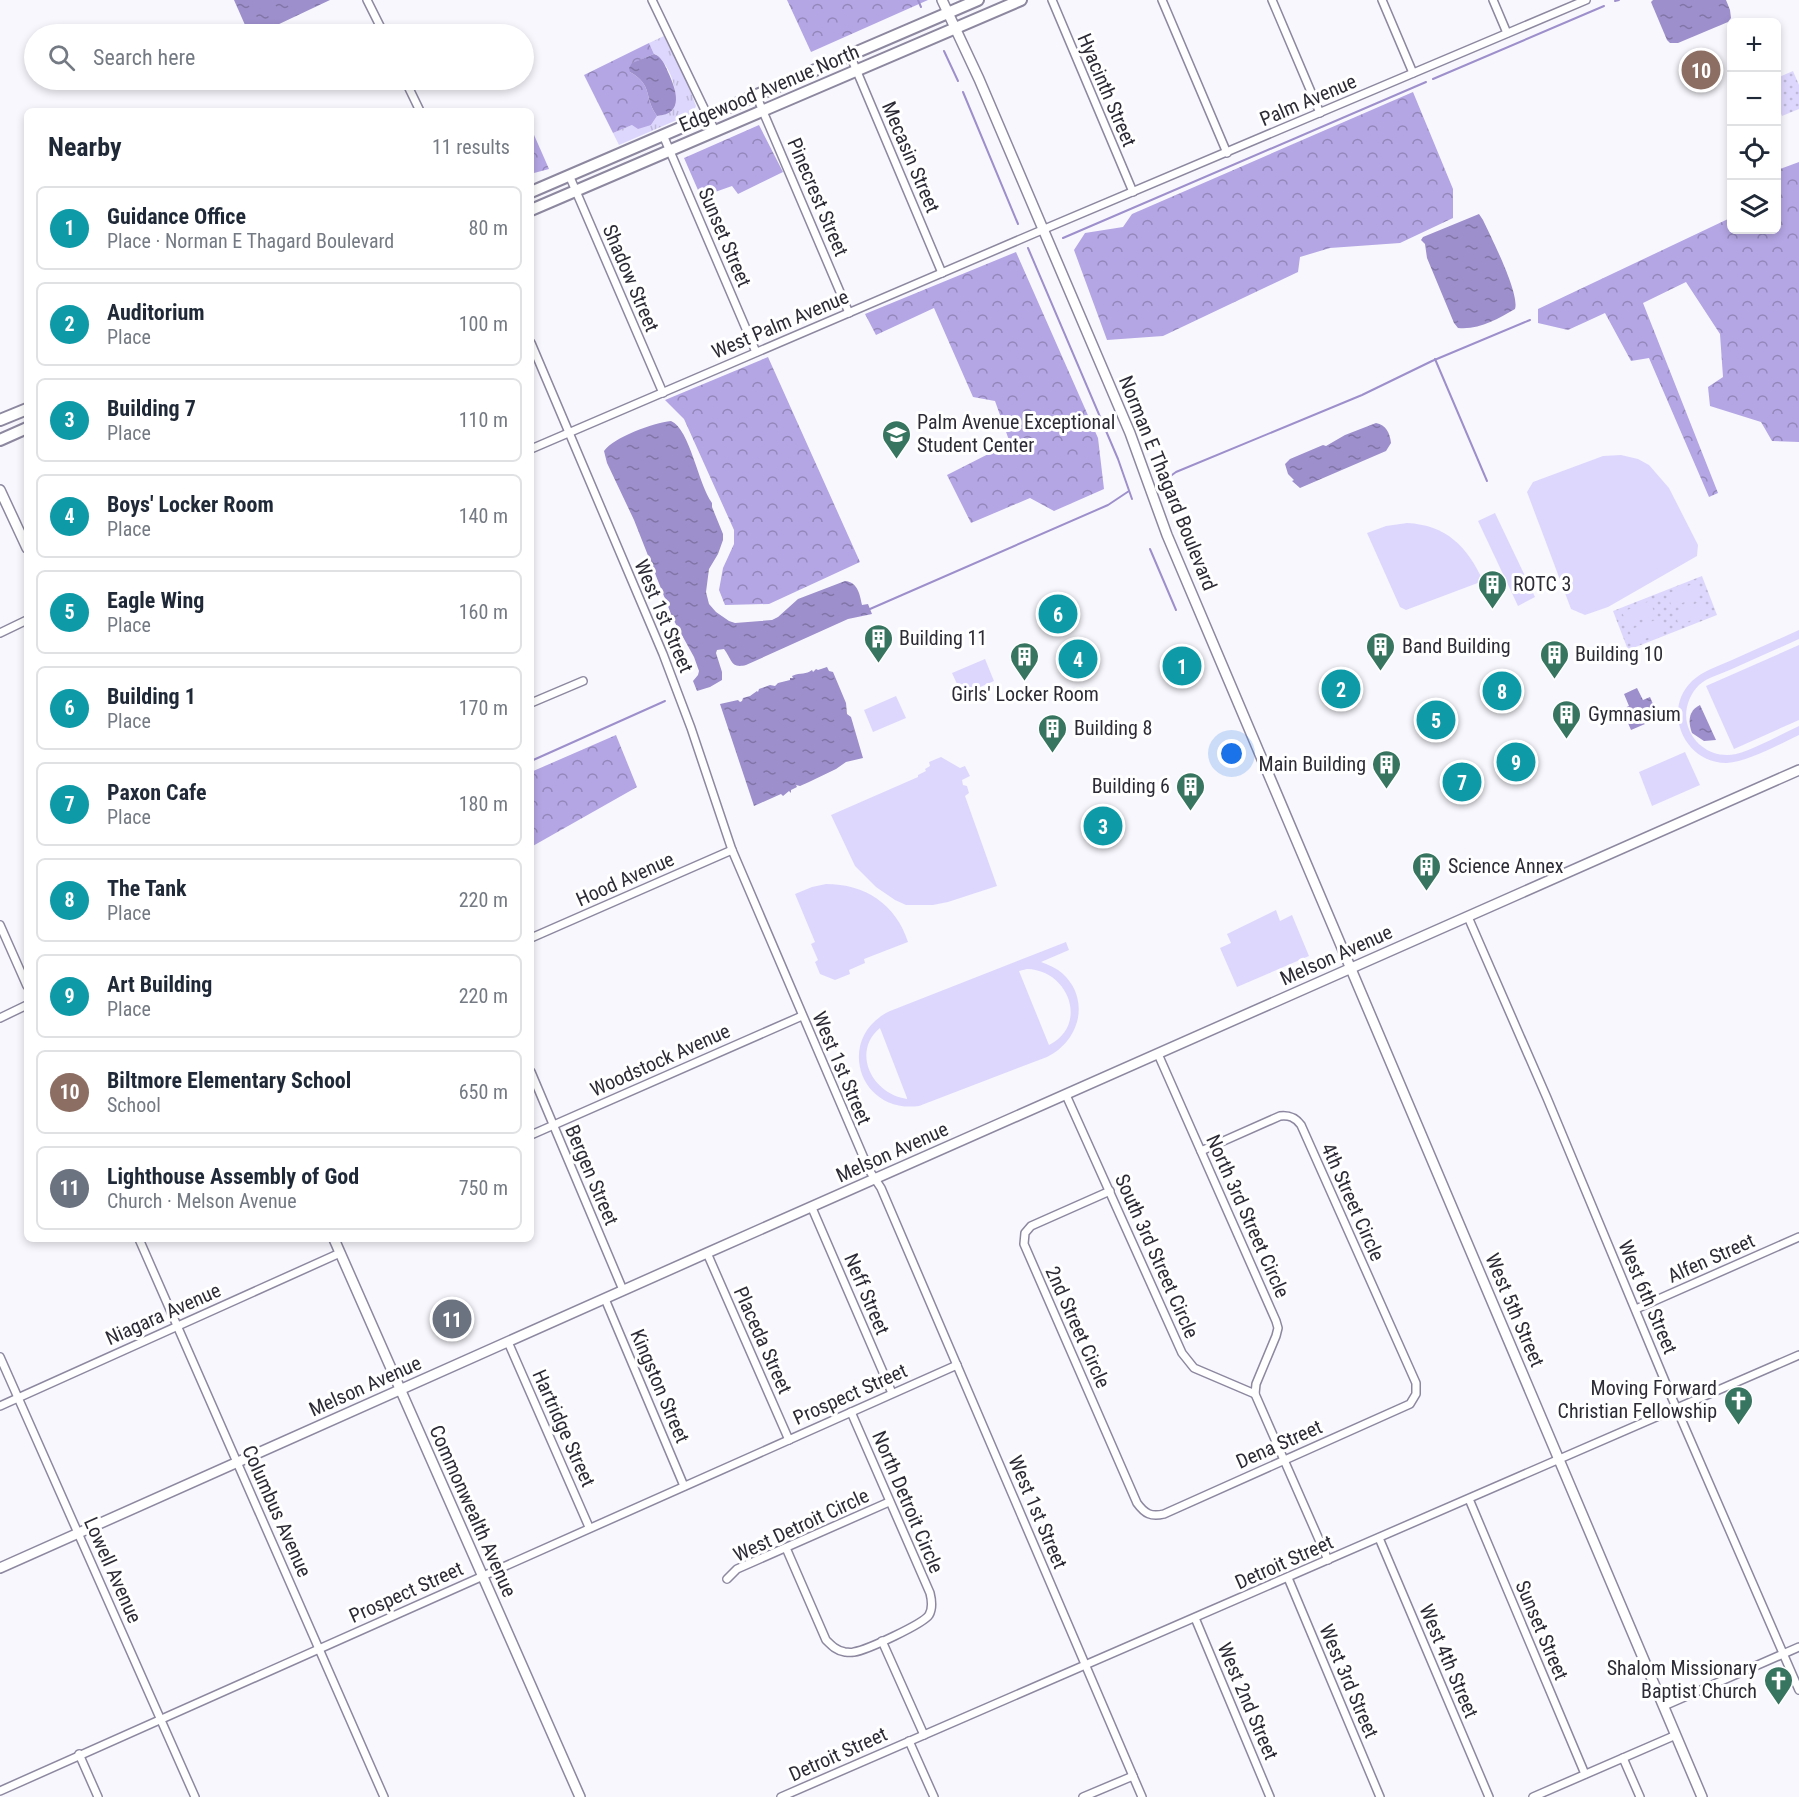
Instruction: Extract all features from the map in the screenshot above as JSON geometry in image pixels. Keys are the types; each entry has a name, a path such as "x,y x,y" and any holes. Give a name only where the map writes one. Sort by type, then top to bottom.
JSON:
{"main road":[{"name":"Edgewood Avenue North","path":"534,191 978,0"},
{"name":"Edgewood Avenue North","path":"534,209 1021,0"},
{"path":"0,420 24,410"},
{"path":"0,440 24,429"}],"street":[{"path":"367,0 379,24"},
{"path":"652,0 715,131"},
{"path":"942,0 948,12"},
{"name":"Hyacinth Street","path":"1052,0 1132,192"},
{"path":"1162,0 1227,153"},
{"path":"1272,0 1320,113"},
{"path":"1382,0 1413,73"},
{"path":"1493,0 1507,33"},
{"name":"Palm Avenue","path":"1043,230 1586,0"},
{"name":"Norman E Thagard Boulevard","path":"948,12 1130,433 1164,530 1350,969"},
{"name":"Mecasin Street","path":"850,55 942,273"},
{"path":"410,90 419,108"},
{"name":"Pinecrest Street","path":"756,95 849,313"},
{"name":"Sunset Street","path":"663,135 756,352"},
{"name":"Shadow Street","path":"569,175 663,393"},
{"name":"West Palm Avenue","path":"534,448 1043,230"},
{"name":"West 1st Street","path":"534,350 663,654 691,728 732,850 869,1170 881,1188 1142,1797"},
{"path":"0,490 24,542"},
{"path":"0,633 24,621"},
{"path":"534,702 583,681"},
{"name":"Melson Avenue","path":"0,1568 1799,770"},
{"name":"Hood Avenue","path":"534,937 732,850"},
{"name":"West 6th Street","path":"1468,917 1799,1690"},
{"path":"0,925 24,979"},
{"name":"West 5th Street","path":"1350,969 1702,1797"},
{"path":"0,1018 24,1006"},
{"name":"Woodstock Avenue","path":"534,1134 802,1016"},
{"name":"North 3rd Street Circle","path":"1158,1054 1278,1328 1256,1384 1255,1394"},
{"name":"Bergen Street","path":"534,1079 623,1290"},
{"name":"South 3rd Street Circle","path":"1066,1095 1187,1361 1194,1368 1255,1394"},
{"name":"4th Street Circle","path":"1201,1150 1280,1116 1286,1115 1297,1120 1416,1383 1416,1394"},
{"name":"2nd Street Circle","path":"1110,1191 1031,1226 1025,1233 1024,1244 1137,1503 1143,1511 1150,1515"},
{"name":"Neff Street","path":"812,1208 892,1393"},
{"name":"Alfen Street","path":"1636,1309 1799,1237"},
{"name":"Columbus Avenue","path":"140,1242 384,1797"},
{"name":"Commonwealth Avenue","path":"335,1242 580,1797"},
{"name":"Niagara Avenue","path":"0,1406 340,1253"},
{"name":"Placeda Street","path":"707,1253 789,1440"},
{"name":"Kingston Street","path":"605,1299 684,1486"},
{"name":"Hartridge Street","path":"508,1342 589,1527"},
{"name":"Lowell Avenue","path":"0,1357 195,1797"},
{"name":"Detroit Street","path":"782,1797 1677,1408 1798,1358"},
{"name":"Prospect Street","path":"0,1791 957,1365"},
{"path":"1255,1394 1328,1560"},
{"name":"Dena Street","path":"1150,1515 1164,1514 1410,1404 1416,1394"},
{"name":"North Detroit Circle","path":"851,1412 930,1593 932,1607 922,1623 882,1641"},
{"name":"Sunset Street","path":"1469,1499 1585,1774"},
{"name":"West Detroit Circle","path":"727,1579 738,1569 889,1502"},
{"name":"West 4th Street","path":"1379,1538 1489,1797"},
{"path":"786,1548 826,1640 840,1651 855,1652 882,1641 924,1735"},
{"name":"West 3rd Street","path":"1287,1578 1380,1797"},
{"name":"West 2nd Street","path":"1195,1618 1270,1797"},
{"path":"1664,1706 1799,1647"},
{"path":"1533,1797 1546,1794 1585,1774 1676,1735"},
{"path":"909,1741 934,1797"},
{"path":"79,1754 98,1797"},
{"path":"1623,1758 1640,1797"},
{"path":"1083,1797 1133,1776"}],"green space":[{"path":"787,0 928,0 811,52"},
{"path":"664,36 696,106 693,113 619,145 613,133 632,125 651,125 657,116 668,113 673,106 675,97 671,75 660,58 654,54 649,43"},
{"path":"649,43 654,54 633,63 630,72 642,82 657,116 651,125 638,129 632,125 613,133 584,75"},
{"path":"1793,71 1799,85 1799,109 1782,116 1781,114 1781,76"},
{"path":"1413,92 1453,189 1453,218 1400,243 1330,248 1300,257 1298,272 1163,336 1107,340 1074,250 1085,233 1123,227 1132,214"},
{"path":"759,125 783,172 738,194 732,186 701,197 684,158"},
{"path":"534,135 549,169 534,173"},
{"path":"1799,162 1799,442 1772,441 1761,422 1710,406 1708,387 1723,377 1720,334 1686,282 1643,303 1718,493 1709,497 1649,358 1631,361 1605,313 1568,330 1538,323 1538,309 1727,219 1727,234 1781,234 1781,169"},
{"path":"1016,252 1098,438 1104,489 1054,511 1030,498 971,523 947,475 1010,443 995,401 973,397 934,308 876,335 865,314"},
{"path":"768,357 860,562 769,604 725,605 719,590 723,568 734,544 734,530 684,419 665,400"},
{"path":"1621,455 1638,459 1649,465 1669,488 1698,545 1697,556 1608,607 1585,615 1571,609 1527,492 1533,482 1603,456"},
{"path":"1495,513 1535,597 1518,606 1478,521"},
{"path":"1407,523 1433,528 1454,540 1470,557 1483,581 1406,610 1400,607 1367,533 1386,526"},
{"path":"1702,576 1717,615 1628,650 1613,611"},
{"path":"1695,583 1700,596 1672,607 1667,594"},
{"path":"1650,601 1655,614 1627,625 1622,612"},
{"path":"1702,601 1707,614 1679,625 1674,612"},
{"path":"1658,619 1663,632 1634,643 1629,630"},
{"path":"1799,630 1799,639 1703,682 1692,693 1686,713 1687,723 1694,738 1705,749 1720,754 1736,754 1799,726 1799,735 1735,762 1712,761 1699,755 1682,734 1678,720 1678,707 1683,693 1692,681 1711,669"},
{"path":"1799,645 1799,720 1734,749 1706,686"},
{"path":"985,659 994,681 962,695 952,673"},
{"path":"896,696 906,718 873,732 864,710"},
{"path":"616,735 637,787 534,845 534,771"},
{"path":"1685,752 1700,785 1652,806 1639,772"},
{"path":"941,757 960,768 965,766 970,776 962,780 969,793 965,796 997,886 948,902 933,905 906,905 876,887 855,866 831,815 918,777 930,766 929,762"},
{"path":"826,884 854,888 877,899 896,917 908,942 864,959 865,963 849,970 850,974 835,980 820,974 815,962 818,960 811,944 815,942 795,894"},
{"path":"1276,910 1280,921 1292,915 1309,956 1237,987 1220,948 1231,943 1227,934"},
{"path":"1066,942 1069,950 1041,962 1062,973 1071,983 1077,995 1078,1019 1067,1041 1047,1057 919,1106 898,1105 881,1098 869,1086 861,1071 859,1055 863,1038 873,1023 890,1011","holes":["1027,969 1042,972 1054,978 1063,988 1069,1000 1071,1012 1068,1025 1061,1036 1049,1045 1019,971","880,1028 907,1098 907,1099 884,1089 875,1081 870,1071 867,1049 871,1038"]}],"water":[{"path":"234,0 330,0 279,24 245,24"},
{"path":"1653,0 1726,0 1731,18 1727,18 1727,22 1678,43 1670,43 1651,2"},
{"path":"654,54 666,67 674,86 676,100 672,111 657,116 645,87 630,72 629,68 632,63"},
{"path":"1479,214 1504,265 1513,291 1515,309 1481,326 1458,328 1427,258 1425,244 1421,240 1423,237"},
{"path":"671,421 678,426 689,445 723,534 718,554 709,569 706,592 709,604 716,612 735,623 772,620 798,599 845,581 856,586 862,605 868,604 872,614 848,619 746,665 737,666 724,649 717,650 722,680 697,691 693,681 699,671 694,657 673,619 604,451 616,441 635,432"},
{"path":"1376,423 1385,428 1390,436 1391,443 1386,451 1300,488 1292,481 1294,480 1288,474 1285,464 1290,459 1323,445 1326,446 1345,435"},
{"path":"827,667 833,672 846,703 847,714 851,717 863,758 846,762 809,782 800,786 796,785 797,787 791,790 791,793 789,791 783,796 781,794 754,806 720,704 738,700 740,702 743,698 758,692 759,689 770,685 775,686 790,680 795,675"},
{"path":"1637,688 1643,700 1650,697 1659,718 1631,730 1622,709 1629,706 1624,694"},
{"path":"1700,705 1716,740 1704,741 1692,733 1690,717 1693,710"}],"waterway":[{"path":"918,0 921,7"},
{"path":"1615,1 1619,0"},
{"path":"1433,79 1604,6"},
{"path":"944,51 958,81"},
{"path":"1063,238 1426,82"},
{"path":"963,92 1018,224"},
{"path":"1028,248 1118,459 1132,499"},
{"path":"1161,483 1176,472 1362,395 1432,361 1530,320"},
{"path":"1435,359 1487,481"},
{"path":"870,609 1108,505 1129,491"},
{"path":"1150,549 1176,610"},
{"path":"534,760 665,701"}],"place":[{"name":"Biltmore Elementary School","path":"1701,70"},
{"name":"Palm Avenue Exceptional Student Center","path":"896,460"},
{"name":"ROTC 3","path":"1492,610"},
{"name":"Building 1","path":"1058,614"},
{"name":"Boys' Locker Room","path":"1078,659"},
{"name":"Building 11","path":"878,664"},
{"name":"Guidance Office","path":"1182,666"},
{"name":"Band Building","path":"1381,672"},
{"name":"Building 10","path":"1554,680"},
{"name":"Girls' Locker Room","path":"1025,682"},
{"name":"Auditorium","path":"1341,689"},
{"name":"The Tank","path":"1502,691"},
{"name":"Eagle Wing","path":"1436,720"},
{"name":"Gymnasium","path":"1567,740"},
{"name":"Building 8","path":"1053,754"},
{"name":"Art Building","path":"1516,762"},
{"name":"Paxon Cafe","path":"1462,782"},
{"name":"Main Building","path":"1387,790"},
{"name":"Building 6","path":"1191,812"},
{"name":"Building 7","path":"1103,826"},
{"name":"Science Annex","path":"1427,892"},
{"name":"Lighthouse Assembly of God","path":"452,1319"},
{"name":"Moving Forward Christian Fellowship","path":"1738,1426"},
{"name":"Shalom Missionary Baptist Church","path":"1778,1706"}]}
